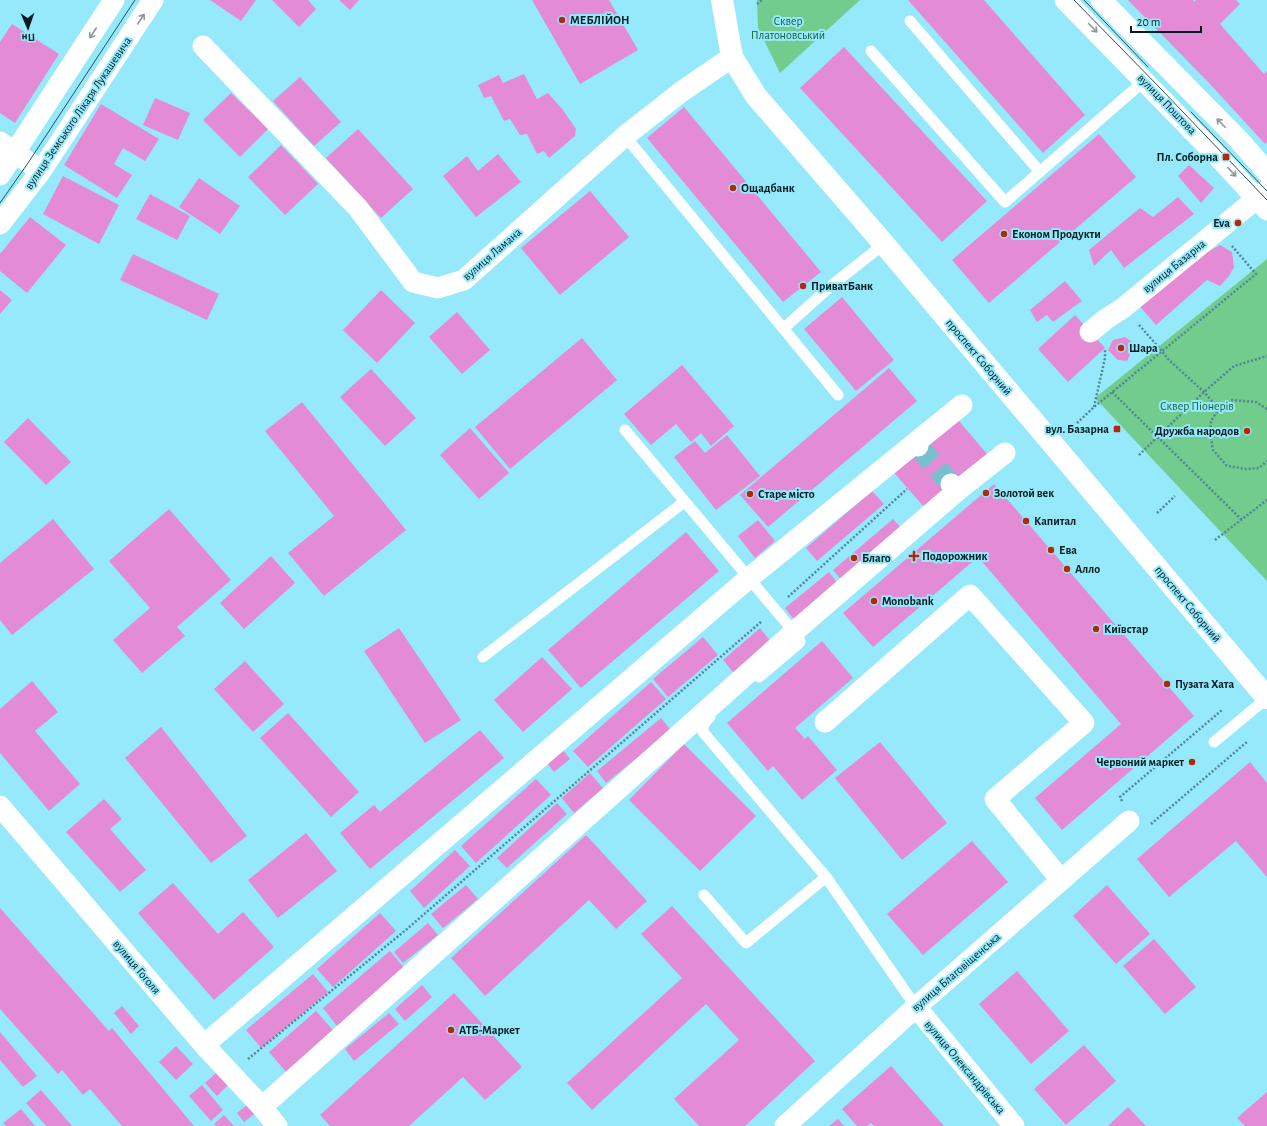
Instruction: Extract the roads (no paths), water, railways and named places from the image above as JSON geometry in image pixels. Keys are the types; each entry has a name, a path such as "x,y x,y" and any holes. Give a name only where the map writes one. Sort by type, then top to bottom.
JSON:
{"main road":[{"name":"проспект Соборний","path":"722,0 732,57 756,96 884,244 1267,698"}],"street":[{"path":"0,175 7,147 114,0"},
{"name":"вулиця Земського Лікаря Лукашевича","path":"0,224 41,171 153,0"},
{"name":"вулиця Поштова","path":"1065,0 1144,81 1264,199"},
{"path":"1101,0 1238,139 1267,172"},
{"name":"вулиця Ламана","path":"203,46 358,208 413,282 438,288 464,280 625,136 681,92 732,57"},
{"path":"7,147 41,171"},
{"name":"вулиця Базарна","path":"1090,332 1123,308 1218,230 1264,199"},
{"path":"204,1046 749,578 916,444 962,405"},
{"path":"262,1107 794,632 954,487 1005,453"},
{"path":"825,722 970,595 1084,723 995,799 1061,880"},
{"name":"вулиця Гоголя","path":"0,806 204,1046 262,1107 277,1126"},
{"name":"вулиця Благовіщенська","path":"785,1126 916,1007 1129,821"},
{"name":"вулиця Олександрівська","path":"916,1007 1014,1126"}],"lane":[{"path":"910,21 1040,172"},
{"path":"871,51 1005,202 1144,81"},
{"path":"625,136 838,395"},
{"path":"784,328 832,285 884,244"},
{"path":"625,430 799,638 800,642 705,721 703,732 826,877 916,1007"},
{"path":"483,657 684,502"},
{"path":"1214,742 1267,698"},
{"path":"704,896 746,943 826,877"}],"tunnel":[{"path":"918,446 951,484"}],"tram line":[{"path":"0,203 135,0"},
{"path":"1074,0 1267,200"},
{"path":"1084,0 1148,67"},
{"path":"1191,112 1267,191"}],"place":[{"name":"МЕБЛІЙОН","path":"562,20"},
{"name":"Пл. Соборна","path":"1226,157"},
{"name":"Ощадбанк","path":"733,188"},
{"name":"Eva","path":"1238,223"},
{"name":"Економ Продукти","path":"1004,234"},
{"name":"ПриватБанк","path":"803,286"},
{"name":"Шара","path":"1121,348"},
{"name":"вул. Базарна","path":"1117,429"},
{"name":"Дружба народов","path":"1247,431"},
{"name":"Золотой век","path":"986,493"},
{"name":"Старе мiсто","path":"750,494"},
{"name":"Капитал","path":"1026,521"},
{"name":"Ева","path":"1051,550"},
{"name":"Подорожник","path":"914,556"},
{"name":"Благо","path":"854,558"},
{"name":"Алло","path":"1067,569"},
{"name":"Monobank","path":"874,601"},
{"name":"Київстар","path":"1096,629"},
{"name":"Пузата Хата","path":"1167,684"},
{"name":"Червоний маркет","path":"1192,762"},
{"name":"АТБ-Маркет","path":"451,1030"}],"park label":[{"name":"Сквер Платоновський","path":"788,28"},
{"name":"Сквер Піонерів","path":"1197,406"}]}
